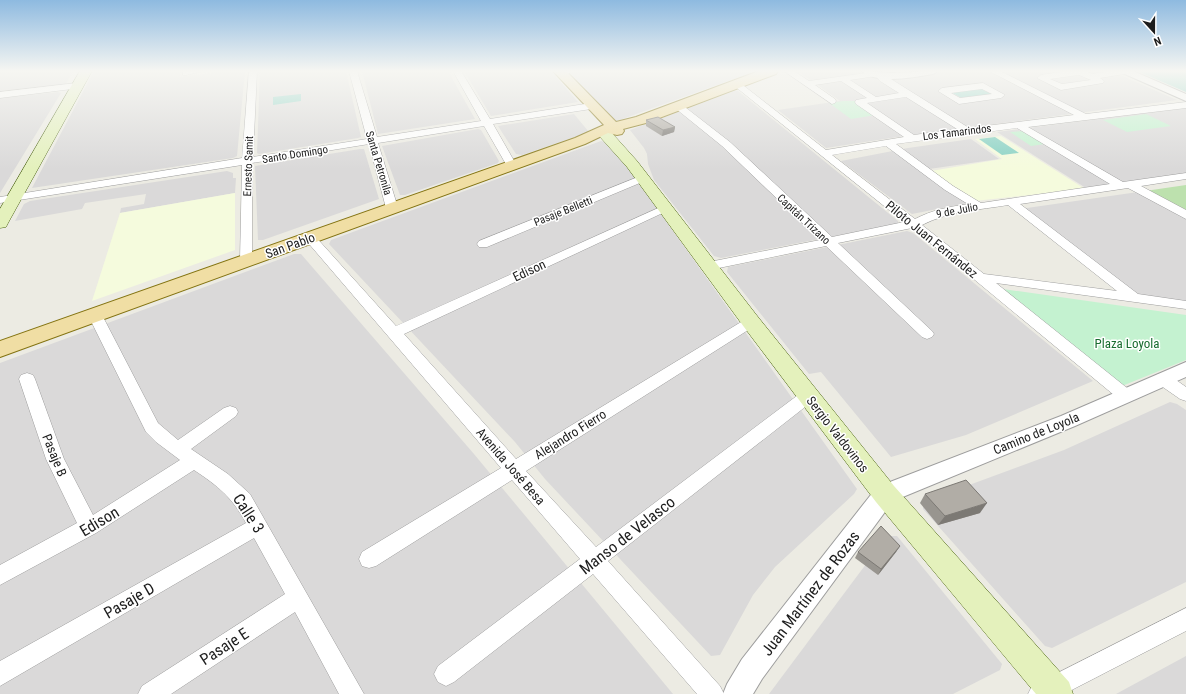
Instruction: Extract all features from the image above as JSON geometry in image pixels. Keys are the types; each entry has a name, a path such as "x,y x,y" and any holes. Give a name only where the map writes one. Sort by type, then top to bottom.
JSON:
{"main road":[{"path":"0,223 7,199 66,103"},
{"path":"589,103 591,106 589,109 590,113 610,131"},
{"name":"San Pablo","path":"0,349 580,141 630,126 641,120 685,103"},
{"name":"Sergio Valdovinos","path":"610,131 632,164 808,396 885,494 1050,692"}],"street":[{"name":"Ernesto Samit","path":"246,261 247,162 251,103"},
{"name":"Santa Petronila","path":"362,103 392,208"},
{"path":"475,103 512,166"},
{"name":"Piloto Juan Fernández","path":"761,103 914,224 1126,396"},
{"path":"860,103 912,138"},
{"path":"923,103 968,131"},
{"path":"1058,103 1084,117"},
{"name":"Los Tamarindos","path":"824,153 912,138 1186,105"},
{"name":"Santo Domingo","path":"7,199 247,162 591,106"},
{"name":"Capitán Trizano","path":"678,106 726,144 927,334"},
{"path":"1019,125 1126,185 1186,215"},
{"path":"887,142 949,188 979,206"},
{"name":"9 de Julio","path":"709,266 914,224 934,214 979,206 1186,176"},
{"name":"Pasaje Belletti","path":"483,244 643,178"},
{"path":"1011,202 1134,298"},
{"name":"Edison","path":"394,333 665,208"},
{"name":"Avenida José Besa","path":"310,238 712,694"},
{"path":"979,277 1186,305"},
{"name":"Calle 3","path":"95,315 152,427 163,438 225,481 243,500 298,598 345,691"},
{"name":"Alejandro Fierro","path":"369,559 751,322"},
{"name":"Camino de Loyola","path":"885,494 1068,421 1186,369"},
{"name":"Pasaje B","path":"27,379 55,459 89,527"},
{"path":"1163,379 1186,395"},
{"name":"Manso de Velasco","path":"446,674 808,396"},
{"path":"178,449 230,412"},
{"name":"Edison","path":"0,575 89,527 194,460"},
{"name":"Juan Martínez de Rozas","path":"737,694 752,669 885,494"},
{"name":"Pasaje D","path":"0,674 258,526"},
{"name":"Pasaje E","path":"150,694 298,598"},
{"path":"1050,692 1186,619"}],"shaded area":[{"path":"0,103 55,103 0,193"},
{"path":"77,103 242,103 237,156 233,158 32,188"},
{"path":"259,103 353,103 361,137 259,154 257,153"},
{"path":"370,103 466,103 475,119 378,134"},
{"path":"483,103 569,103 491,116"},
{"path":"596,103 666,103 614,122"},
{"path":"701,103 753,103 898,221 898,224 721,258 714,256 654,180 648,164 647,154 630,130"},
{"path":"824,103 1151,103 904,136 826,148 778,110"},
{"path":"1186,108 1186,173 1086,188 997,132"},
{"path":"574,114 589,132 522,155 516,154 498,126"},
{"path":"478,129 481,130 499,161 498,163 405,195 400,195 382,146"},
{"path":"1001,136 1085,189 975,201 931,171 1002,159 975,139"},
{"path":"995,137 1019,153 1002,155 979,139"},
{"path":"971,139 999,159 929,169 973,202 912,214 841,161 908,148"},
{"path":"601,141 611,144 857,489 854,494 775,567 753,595 720,655 711,656 545,479 515,442 329,244 331,240"},
{"path":"364,149 379,199 263,240 258,240 255,166"},
{"path":"227,171 233,173 233,178 236,178 235,193 120,213 121,208 144,204 146,194 85,203 82,209 15,221 24,204 30,201"},
{"path":"1145,191 1186,214 1186,301 1138,296 1020,209"},
{"path":"235,193 235,250 92,301 120,213"},
{"path":"907,231 913,233 1093,381 966,435 891,457 821,372 809,374 727,272 728,267"},
{"path":"294,254 301,254 474,454 673,694 0,694 0,363"},
{"path":"1170,402 1177,404 1186,410 1186,582 1052,648 1045,646 923,509 923,502 1064,450"},
{"path":"887,536 897,536 1002,664 1000,670 953,694 769,694"},
{"path":"1186,656 1186,694 1116,694"}],"green space":[{"path":"830,103 859,103 876,115 851,119"},
{"path":"1146,114 1171,126 1127,132 1103,120"},
{"path":"1024,131 1045,144 1031,146 1010,132"},
{"path":"1186,185 1186,214 1145,191"},
{"name":"Plaza Loyola","path":"996,288 1186,315 1186,360 1122,386"}],"building":[{"path":"658,117 675,127 663,130 646,120"},
{"path":"966,480 987,503 945,516 925,494"},
{"path":"881,526 900,546 881,569 858,552"}]}
